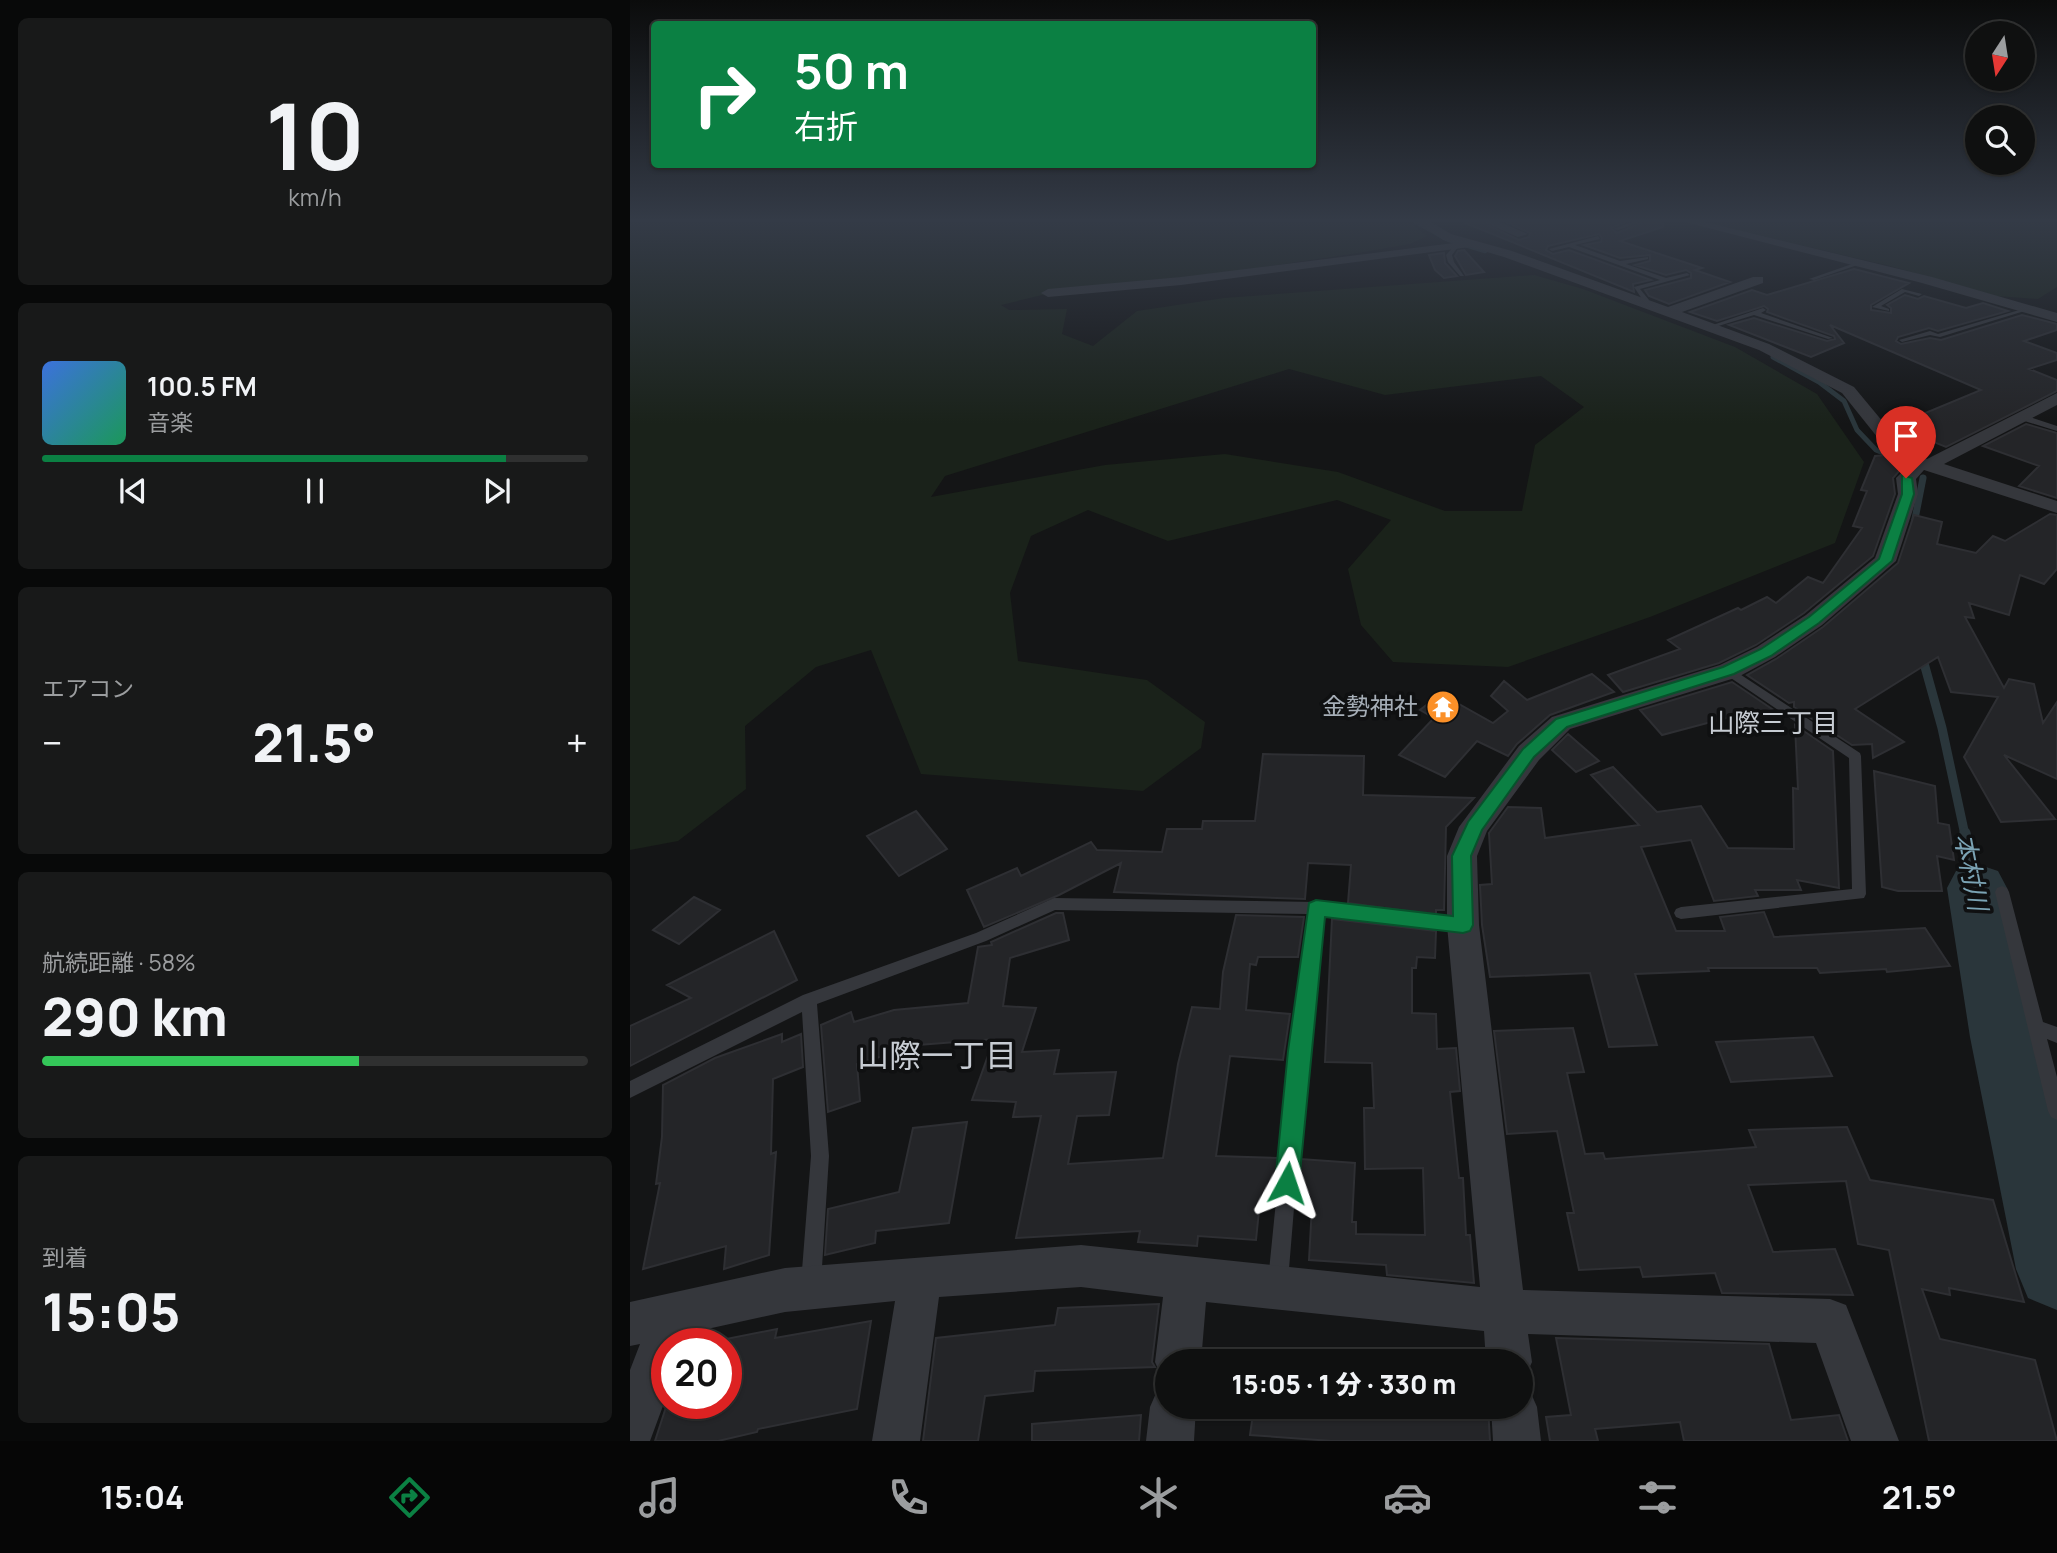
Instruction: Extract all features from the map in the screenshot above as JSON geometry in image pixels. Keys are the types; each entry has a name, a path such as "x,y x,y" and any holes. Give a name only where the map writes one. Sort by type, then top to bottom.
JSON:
{"street":[{"path":"1048,293 1090,289"},
{"path":"1606,289 1764,347 1848,390 1892,444 1926,463 2057,507"},
{"path":"1669,312 1732,289"},
{"path":"1957,289 2057,318"},
{"path":"1508,1349 1463,925 1462,856 1474,827 1529,753 1561,723 1729,671 1766,652 1814,620 1885,561 1908,494 1906,478 1926,463 2057,398"},
{"path":"630,1324 785,1290 1081,1266 1277,1289 1504,1311 1830,1321 1875,1441"},
{"path":"897,1441 920,1277"},
{"path":"1179,1349 1186,1279"},
{"path":"630,1432 673,1315"},
{"path":"1170,1441 1172,1419"},
{"path":"1515,1419 1517,1441"}],"lane":[{"path":"1637,289 1646,300 1641,302"},
{"path":"1887,310 1875,307 1905,290 1919,294"},
{"path":"1938,336 2028,309"},
{"path":"1710,327 1765,310"},
{"path":"1755,313 1830,339"},
{"path":"1980,323 1992,327"},
{"path":"1902,340 1930,333 1950,341"},
{"path":"2021,417 2057,429"},
{"path":"1681,913 1859,894 1855,756 1729,671"},
{"path":"2002,892 2057,1111"},
{"path":"630,1090 809,1000 981,937 1054,904 1316,908 1463,925"},
{"path":"1277,1289 1299,1051 1316,908"},
{"path":"809,1000 820,1156 811,1287"},
{"path":"2036,1027 2057,1035"}],"shaded area":[{"path":"630,289 1070,289 1001,305 1009,310 1067,309 1062,334 1093,346 1137,311 1224,298 1342,289 1584,289 1735,347 1817,394 1864,462 1835,543 1650,617 1508,667 1393,662 1361,625 1348,569 1391,520 1337,500 1168,541 1088,510 1031,536 1010,593 1018,661 1147,680 1205,722 1201,748 1143,791 921,774 871,650 816,667 745,726 746,789 678,841 630,850","holes":["1289,369 1385,395 1541,376 1584,407 1535,445 1522,511 1445,511 1338,472 1225,454 1105,465 931,497 945,476"]},
{"path":"1972,289 2053,289 2038,299 1996,296"}],"building":[{"path":"1710,289 1669,304 1649,296 1645,290"},
{"path":"1786,289 1898,289 1871,305 1871,310 1891,313 1891,308 1887,305 1905,295 1918,299 1924,296 1966,308 1983,303 2008,311 1938,331 1929,328 1898,337 1896,341 1901,344 1930,338 1941,340 2022,315 2057,324 2057,330 2024,341 2057,353 2057,360 2029,369 2057,380 2057,391 1946,447 1894,426 1981,390 1830,325 1844,343 1811,357 1729,325 1754,318 1827,341 1835,339 1834,336 1767,312 1768,309 1764,306 1717,321 1690,312 1752,290 1767,295"},
{"path":"2026,424 2057,433 2057,498 2019,486 2039,466 1983,446"},
{"path":"1888,455 1901,469 1893,478 1895,494 1873,556 1804,613 1756,645 1719,663 1623,692 1608,675 1680,649 1668,640 1738,608 1741,610 1767,597 1776,603 1808,577 1823,583 1862,528 1853,526 1867,491 1861,490 1875,456"},
{"path":"2050,514 2057,515 2057,569 2044,584 2020,575 2009,615 1969,603 1974,618 1965,617 2004,688 2009,679 2034,684 2043,723 2057,702 2057,779 2004,755 2055,819 2001,822 1964,757 1998,697 1951,692 1938,657 1855,709 1904,742 1873,758 1872,744 1852,745 1794,707 1794,702 1789,703 1747,675 1823,627 1898,563 1914,515 1942,522 1937,544 1976,553 1993,536 2005,541"},
{"path":"1592,674 1614,692 1550,715 1517,744 1508,756 1477,741 1445,777 1399,755 1434,718 1420,710 1441,694 1493,723 1508,711 1491,696 1504,681 1527,700"},
{"path":"1732,682 1772,709 1746,718 1741,714 1662,735 1640,710"},
{"path":"1795,725 1833,751 1839,888 1797,880 1801,890 1755,890 1758,896 1714,901 1691,840 1641,847 1676,931 1725,931 1720,917 1764,912 1774,937 1925,928 1950,966 1887,972 1886,969 1820,973 1817,968 1708,968 1709,971 1635,974 1657,1045 1609,1047 1590,973 1490,977 1482,925 1480,885 1492,884 1489,833 1508,807 1541,808 1545,838 1639,825 1591,775 1613,767 1657,812 1701,806 1728,848 1794,849 1793,788 1798,789"},
{"path":"1568,734 1599,761 1576,772 1552,750"},
{"path":"1263,754 1364,756 1363,795 1474,798 1446,827 1444,910 1436,910 1436,915 1348,903 1351,865 1308,863 1305,899 1114,892 1121,863 1059,895 984,927 967,890 1017,868 1021,876 1091,842 1097,850 1162,852 1167,829 1202,829 1203,821 1255,821"},
{"path":"1874,771 1935,786 1938,823 1949,825 1954,860 1937,856 1942,891 1898,891 1882,887"},
{"path":"916,811 947,849 899,876 867,836"},
{"path":"694,897 720,910 679,944 653,930"},
{"path":"1056,913 1063,913 1069,940 1010,958 1003,1006 1036,1008 1022,1052 1059,1050 1054,1074 1116,1072 1109,1115 1077,1116 1068,1164 1163,1158 1178,1064 1192,1007 1220,1009 1223,972 1236,915 1304,917 1298,957 1258,957 1256,965 1250,964 1246,1010 1290,1014 1283,1060 1230,1056 1216,1156 1278,1158 1273,1202 1260,1201 1256,1240 1198,1236 1197,1246 1138,1242 1140,1231 1016,1238 1041,1116 1013,1117 1016,1102 972,1100 994,1039 918,1045 857,1064 860,1101 828,1112 821,1025 851,1012 854,1022 894,1010 968,1003 978,947 992,945 991,942"},
{"path":"1332,919 1436,931 1435,958 1417,957 1416,968 1412,968 1412,1013 1436,1014 1437,1049 1456,1048 1460,1091 1450,1092 1459,1178 1463,1178 1466,1235 1470,1235 1474,1283 1387,1275 1386,1265 1309,1260 1312,1206 1297,1204 1301,1159 1355,1163 1352,1222 1356,1222 1356,1234 1425,1235 1423,1168 1365,1169 1364,1108 1374,1108 1372,1063 1325,1062"},
{"path":"774,931 797,980 630,1066 630,1026 691,998 667,985"},
{"path":"1573,1028 1584,1072 1567,1073 1585,1154 1603,1153 1605,1159 1756,1147 1749,1130 1847,1127 1870,1180 1993,1200 2024,1302 1949,1288 1950,1295 1922,1289 1940,1339 2035,1360 2057,1441 1929,1441 1889,1250 1858,1244 1846,1181 1748,1185 1773,1252 1835,1249 1853,1295 1722,1293 1715,1273 1643,1277 1640,1267 1579,1270 1567,1213 1574,1213 1557,1131 1507,1134 1494,1031"},
{"path":"782,1034 782,1042 801,1034 803,1067 773,1079 771,1154 776,1152 769,1255 724,1269 726,1246 643,1269 660,1183 656,1184 662,1137 663,1085 715,1058"},
{"path":"1813,1037 1832,1076 1731,1082 1716,1042"},
{"path":"967,1122 949,1223 876,1231 875,1243 825,1255 828,1209 899,1192 913,1128"},
{"path":"1159,1304 1152,1362 1155,1367 1035,1371 1033,1391 985,1396 978,1441 923,1441 936,1338 1055,1325 1058,1308"},
{"path":"871,1321 857,1409 758,1429 757,1432 718,1441 655,1441 662,1419 742,1419 742,1336 777,1329 775,1338"},
{"path":"1556,1338 1769,1344 1791,1420 1839,1415 1848,1441 1684,1441 1680,1422 1595,1429 1598,1441 1550,1441 1546,1417 1571,1415"},
{"path":"1141,1415 1139,1441 1032,1441 1032,1424"},
{"path":"1252,1419 1489,1419 1490,1441 1332,1441 1250,1435"}],"waterway":[{"name":"本村川","path":"1773,357 1819,382 1844,401 1857,430 1876,450 1892,457"},
{"name":"本村川","path":"1892,457 1901,460"},
{"name":"本村川","path":"1914,524 1923,478"},
{"name":"本村川","path":"1922,656 1942,728 1965,835"},
{"name":"本村川","path":"1965,833 1977,888"},
{"name":"本村川","path":"1977,888 2004,1037 2057,1269"}],"place":[{"name":"金勢神社","path":"1443,707"}],"district":[{"name":"山際三丁目","path":"1773,723"},
{"name":"山際一丁目","path":"937,1056"}],"route":[{"path":"1287,1183 1316,908 1463,925 1462,856 1474,827 1529,753 1561,723 1729,671 1766,652 1814,620 1885,561 1908,494 1906,478"}]}
